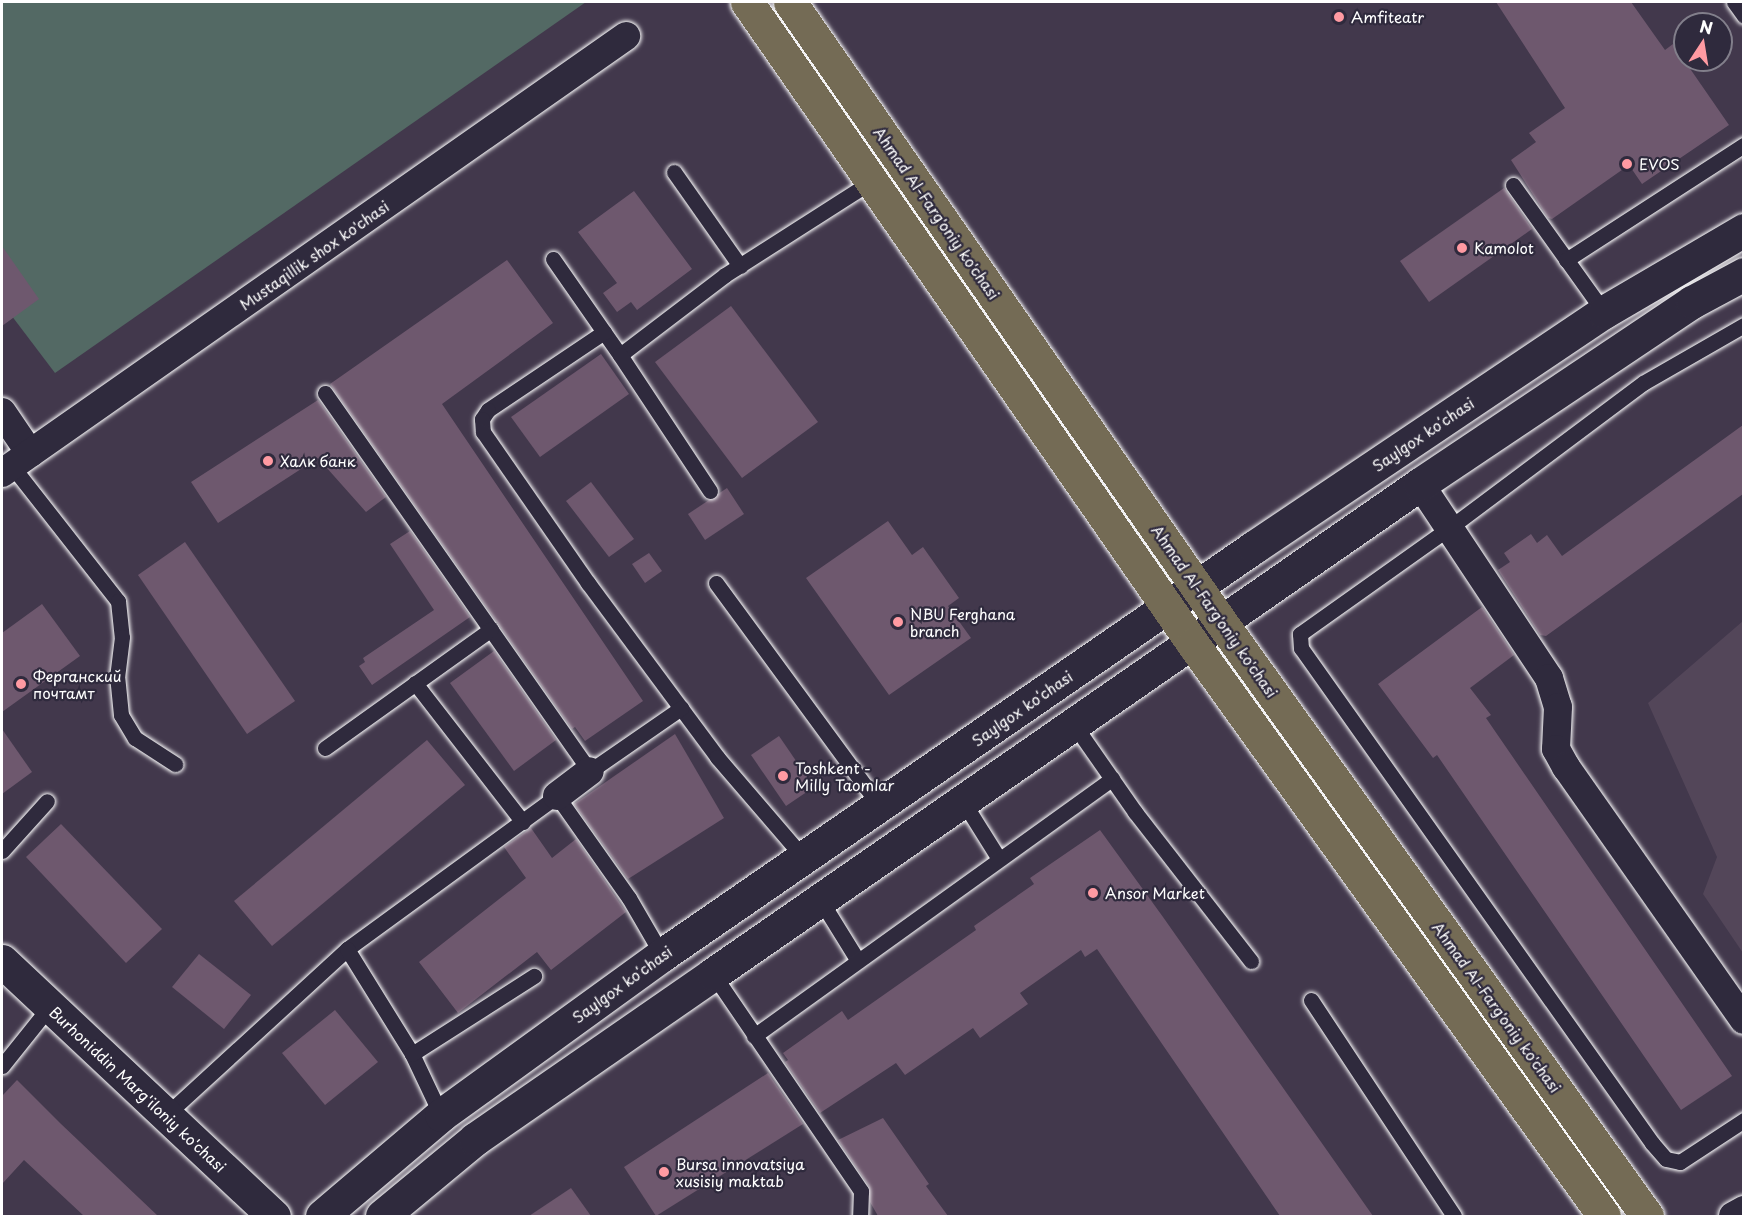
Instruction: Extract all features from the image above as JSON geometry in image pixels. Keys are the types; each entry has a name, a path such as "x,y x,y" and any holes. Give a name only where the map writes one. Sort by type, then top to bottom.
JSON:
{"main road":[{"path":"747,2 1193,644 1604,1216"},
{"name":"Ahmad Al-Farg'oniy ko'chasi","path":"789,2 1221,622 1647,1216"},
{"name":"Saylgox koʻchasi","path":"321,1216 441,1114 662,955 1197,586 1604,312 1743,230"},
{"path":"382,1216 475,1138 1075,726 1420,484 1692,302 1743,274"},
{"name":"Burhoniddin Marg'iloniy ko'chasi","path":"2,961 274,1216"}],"street":[{"name":"Mustaqillik shox ko'chasi","path":"14,464 626,36"},
{"path":"2,412 14,464"},
{"path":"1420,484 1549,678 1558,707 1556,749 1566,767 1743,1020"},
{"path":"557,796 590,771"},
{"path":"1733,1216 1743,1210"}],"lane":[{"path":"1734,2 1743,16"},
{"path":"1566,260 1743,145"},
{"path":"674,172 740,266"},
{"path":"620,355 740,266 872,181"},
{"path":"1513,185 1604,312"},
{"path":"553,259 710,490"},
{"path":"1743,325 1643,382 1449,528 1300,634 1301,648 1666,1159 1680,1162 1743,1120"},
{"path":"604,332 488,410 482,419 483,432 717,757 804,858"},
{"path":"325,393 590,771 681,708"},
{"path":"14,464 118,602 122,637 117,675 121,715 135,738 175,764"},
{"path":"716,583 880,806"},
{"path":"325,748 491,629"},
{"path":"415,683 523,822"},
{"path":"1075,726 1112,779 1251,961"},
{"path":"754,1036 1112,779"},
{"path":"166,1115 346,949 557,796 629,898 662,955"},
{"path":"2,851 47,801"},
{"path":"964,802 999,860"},
{"path":"821,901 858,961"},
{"path":"346,949 412,1054 441,1114"},
{"path":"713,974 861,1191 860,1216"},
{"path":"412,1054 534,975"},
{"path":"1311,1000 1454,1216"},
{"path":"2,1066 50,1006"}],"shaded area":[{"path":"1743,621 1743,953 1703,894 1717,857 1648,703"}],"green space":[{"path":"2,2 586,2 55,373 2,303"}],"building":[{"path":"1496,2 1631,2 1665,50 1673,44 1673,72 1692,72 1729,125 1642,184 1629,165 1552,219 1548,218 1511,160 1536,142 1529,133 1565,108"},
{"name":"Kamolot","path":"1504,188 1532,229 1429,302 1400,261"},
{"path":"634,191 692,269 637,310 631,302 617,312 603,293 617,283 578,232"},
{"path":"2,246 39,299 2,326"},
{"path":"507,260 553,323 442,404 643,701 585,741 575,727 572,729 330,384"},
{"path":"731,306 818,422 742,478 655,362"},
{"path":"601,354 629,394 540,457 511,417"},
{"name":"Халк банк","path":"318,400 386,497 366,512 318,458 218,523 191,482"},
{"path":"1743,425 1743,494 1546,636 1540,635 1498,570 1510,562 1504,553 1531,534 1537,543 1547,535 1562,556"},
{"path":"591,482 634,539 609,557 566,501"},
{"path":"727,488 744,514 705,540 688,514"},
{"name":"NBU Ferghana branch","path":"888,521 912,555 923,547 959,598 948,606 971,638 889,695 806,578"},
{"path":"410,531 470,617 372,685 359,666 365,662 363,658 434,610 390,544"},
{"path":"185,542 295,701 247,734 138,575"},
{"path":"649,553 662,571 645,583 632,564"},
{"name":"Ферганский почтамт","path":"42,604 80,656 2,712 2,633"},
{"path":"1482,607 1514,655 1470,688 1491,715 1486,718 1732,1076 1681,1110 1437,755 1433,758 1378,684"},
{"path":"494,651 556,740 514,771 450,683"},
{"name":"Ферганский почтамт","path":"2,729 32,772 2,794"},
{"path":"675,734 724,818 628,879 574,804"},
{"path":"779,736 814,787 786,806 751,755"},
{"path":"427,740 465,785 272,946 234,901"},
{"path":"61,824 162,929 126,963 26,857"},
{"path":"531,828 552,858 576,839 626,912 551,970 537,952 458,1013 419,962 526,878 504,847"},
{"path":"1100,830 1373,1216 1280,1216 1097,949 1085,957 1081,950 1020,993 1028,1004 980,1038 973,1028 905,1075 896,1063 820,1113 785,1062 788,1060 783,1053 842,1011 848,1020 976,930 974,926 1034,884 1030,878"},
{"path":"199,954 251,995 224,1029 172,987"},
{"path":"335,1010 378,1062 325,1105 282,1053"},
{"path":"768,1073 803,1124 656,1216 624,1167"},
{"path":"17,1080 158,1216 84,1216 24,1160 2,1184 2,1096"},
{"path":"883,1118 929,1184 926,1186 948,1216 878,1216 870,1202 869,1186 838,1140"},
{"path":"571,1188 591,1216 529,1216"}],"place":[{"name":"Amfiteatr","path":"1339,17"},
{"name":"EVOS","path":"1627,164"},
{"name":"Kamolot","path":"1462,248"},
{"name":"Халк банк","path":"268,461"},
{"name":"NBU Ferghana branch","path":"898,622"},
{"name":"Ферганский почтамт","path":"21,684"},
{"name":"Toshkent - Milly Taomlar","path":"783,776"},
{"name":"Ansor Market","path":"1093,893"},
{"name":"Bursa innovatsiya xusisiy maktab","path":"664,1172"}]}
